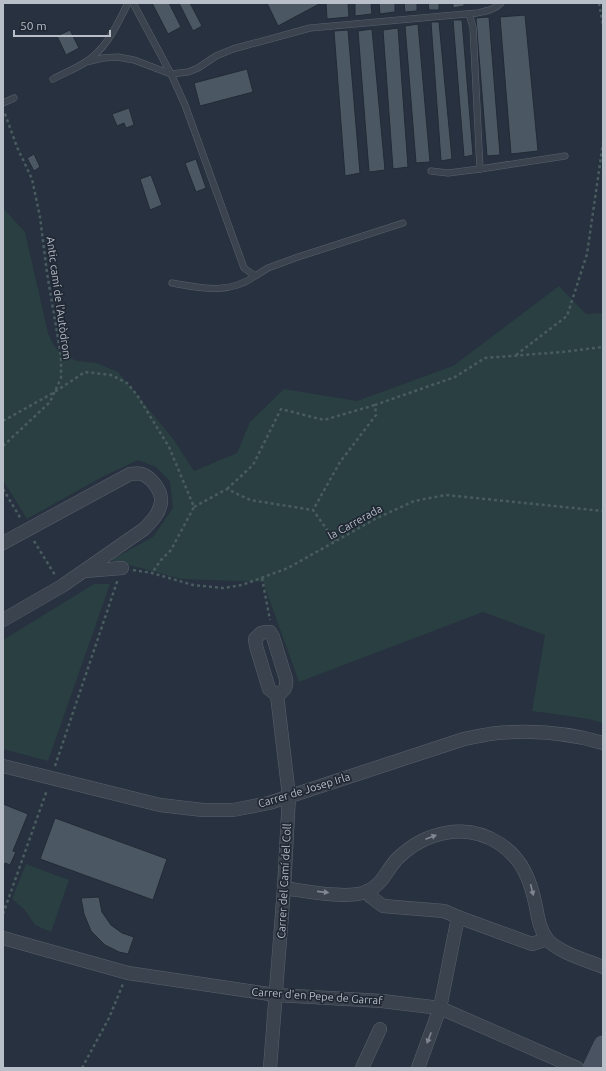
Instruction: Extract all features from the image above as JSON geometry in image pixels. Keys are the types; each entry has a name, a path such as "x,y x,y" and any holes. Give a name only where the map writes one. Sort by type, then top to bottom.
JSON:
{"street":[{"path":"3,542 130,474 141,474 151,480 160,491 161,502 159,510 153,520 144,529 62,586 3,620"},
{"path":"83,571 122,568"},
{"path":"270,632 273,637 286,679 284,692 277,695"},
{"name":"Carrer del Camí del Coll","path":"270,632 261,633 255,639 269,689 277,695 289,796 284,888 270,1068"},
{"name":"Carrer de Josep Irla","path":"3,766 160,805 203,810 233,810 269,803 464,739 496,733 526,732 568,734 603,743"},
{"path":"284,888 346,895 367,891 383,880 398,858 423,840 444,832 473,832 499,843 508,849 525,870 530,883 539,921 547,939 562,950 603,968"},
{"path":"367,891 371,897 383,906 444,911 532,944 547,939"},
{"path":"418,1068 440,1008 458,917"},
{"name":"Carrer d'en Pepe de Garraf","path":"3,938 128,973 276,995 382,1001 440,1008 577,1068"},
{"path":"362,1068 380,1029"},
{"path":"592,1068 603,1045"}],"lane":[{"path":"86,62 104,46 111,36 128,3"},
{"path":"133,3 171,74 185,105 244,268 255,276"},
{"path":"54,78 86,62 103,58 118,57 134,60 171,74 188,72 198,68 216,56 233,49 310,28 469,14 487,11 497,7 501,3"},
{"path":"469,14 473,27 480,169"},
{"path":"3,103 14,98"},
{"path":"431,171 448,173 565,156"},
{"path":"172,284 203,289 220,289 238,286 247,282 268,268 403,223"}],"path":[{"path":"599,3 603,25"},
{"name":"Antic camí de l'Autòdrom","path":"3,108 32,179 40,217 47,273 61,356 60,378 50,402 3,446"},
{"path":"516,355 567,316 587,254 603,143"},
{"path":"152,572 171,550 194,507 227,489 253,465 281,409 324,420 375,405 455,377 485,358 603,347"},
{"path":"3,421 53,393 85,372 111,375 127,383 137,395 169,447 194,507"},
{"path":"313,510 340,462 376,415 375,405"},
{"path":"227,489 250,500 313,510 336,542"},
{"name":"la Carrerada","path":"122,568 152,572 193,585 223,588 242,585 288,568 375,519 414,501 446,495 603,511"},
{"path":"3,914 122,568"},
{"path":"262,578 271,624 270,632"},
{"path":"82,1068 108,1018 128,973"}],"green space":[{"path":"3,208 25,232 48,333 53,344 60,353 77,361 96,363 118,372 174,440 194,471 237,453 250,422 284,389 357,401 453,366 559,286 586,314 603,313 603,723 589,719 532,711 545,635 483,612 299,682 263,582 181,579 111,560 153,537 173,508 170,481 156,467 138,460 102,477 27,519 3,480"},
{"path":"94,584 110,584 48,761 3,749 3,640"},
{"path":"26,864 69,880 51,932 35,925 25,910 12,899"}],"building":[{"path":"152,3 169,3 181,27 168,34"},
{"path":"179,3 190,3 202,26 193,31"},
{"path":"267,3 321,3 278,26"},
{"path":"326,3 348,3 349,17 327,19"},
{"path":"355,3 371,3 372,14 355,16"},
{"path":"379,3 395,3 395,12 380,14"},
{"path":"404,3 417,3 417,11 405,12"},
{"path":"428,3 439,3 439,10 429,10"},
{"path":"453,3 464,3 464,6 453,8"},
{"path":"525,15 538,151 511,154 500,17"},
{"path":"489,17 500,155 487,156 476,18"},
{"path":"453,20 462,20 473,155 464,157"},
{"path":"431,22 439,22 452,159 441,161"},
{"path":"418,24 430,162 416,163 405,26"},
{"path":"398,28 408,167 393,169 383,30"},
{"path":"372,29 385,170 369,172 358,31"},
{"path":"70,30 79,48 66,55 57,36"},
{"path":"348,30 360,173 345,176 334,31"},
{"path":"247,69 253,92 200,106 194,83"},
{"path":"129,108 134,125 126,128 124,123 117,126 112,114"},
{"path":"34,154 40,167 34,171 27,158"},
{"path":"196,159 206,188 196,192 185,163"},
{"path":"151,175 162,205 150,210 140,179"},
{"path":"3,804 28,814 13,851 16,852 10,865 5,863 3,869"},
{"path":"55,818 167,859 153,900 40,859"},
{"path":"99,897 102,912 111,925 122,933 134,937 128,954 119,952 105,945 91,931 84,914 81,898"}]}
